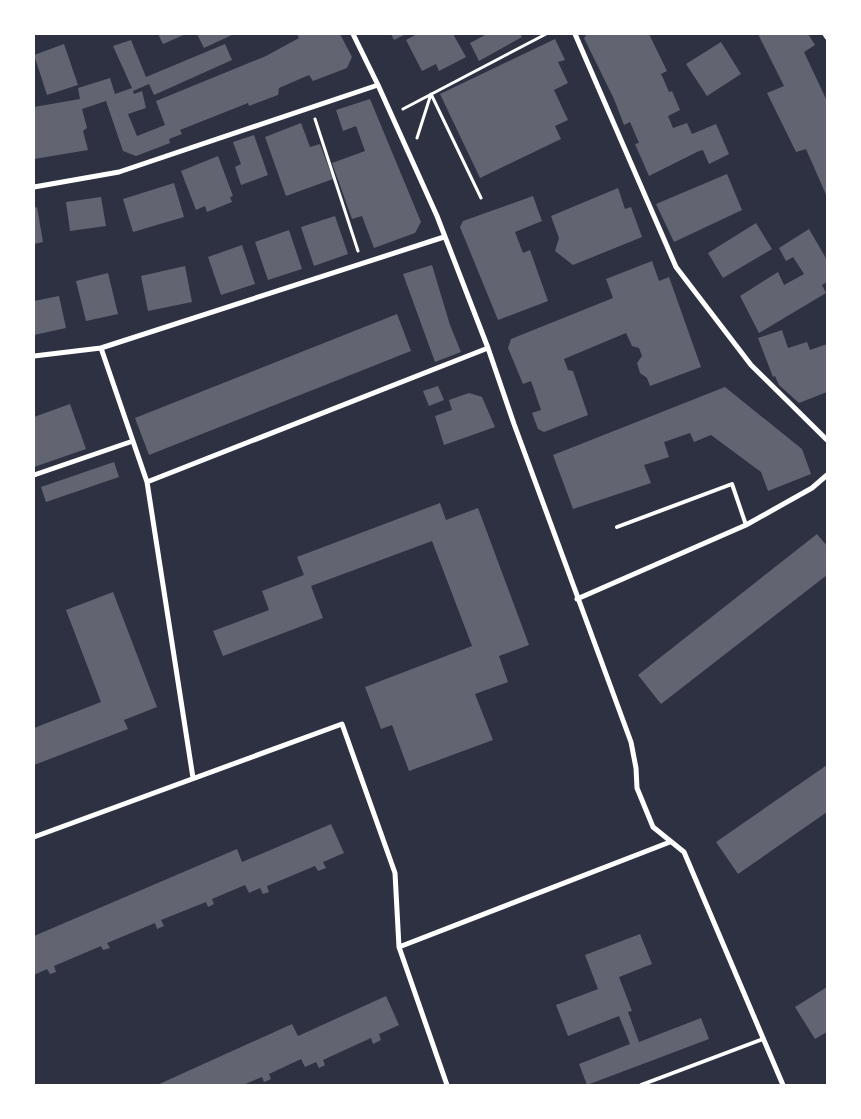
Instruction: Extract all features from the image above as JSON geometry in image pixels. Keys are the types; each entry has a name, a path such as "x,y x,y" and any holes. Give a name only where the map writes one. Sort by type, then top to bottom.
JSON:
{"street":[{"path":"353,34 411,158 488,348 631,742 636,768 637,788 653,827 684,852 783,1085"},
{"path":"576,34 676,267 751,365 827,440"},
{"path":"34,187 119,172 378,85"},
{"path":"34,356 101,348 444,237"},
{"path":"101,348 147,482 193,778"},
{"path":"147,482 488,348"},
{"path":"34,475 133,441"},
{"path":"578,599 746,525 812,488 827,475"},
{"path":"34,837 342,724 395,873 399,947 447,1085"},
{"path":"399,947 670,842"}],"lane":[{"path":"618,527 732,484 746,525"},
{"path":"641,1085 763,1039"}],"path":[{"path":"391,114 546,34"},
{"path":"411,158 432,94"},
{"path":"432,94 481,198"},
{"path":"311,107 362,264"}],"building":[{"path":"158,34 186,34 163,44"},
{"path":"197,34 234,34 204,48"},
{"path":"297,34 340,34 352,57 347,68 313,81 309,75 279,88 278,95 249,106 248,103 180,130 182,134 169,139 170,143 136,156 123,151 106,101 82,109 87,128 83,131 88,150 34,159 34,107 80,99 78,88 110,78 115,94 132,88 113,46 131,40 146,77 225,44 232,60 154,95 149,84 133,91 134,94 142,91 146,108 128,114 137,136 165,125 156,101 266,56 299,38"},
{"path":"391,34 406,34 394,40"},
{"path":"417,34 453,34 466,57 439,71 436,64 422,71 406,40"},
{"path":"487,34 520,34 522,37 479,61 470,43"},
{"path":"587,34 649,34 667,71 661,74 669,92 672,91 680,110 668,116 673,128 687,123 692,134 716,124 729,154 709,164 703,150 699,151 649,176 635,144 639,143 630,122 624,125 614,99 584,38"},
{"path":"758,34 808,34 815,45 804,52 827,101 827,197 806,149 796,152 767,93 784,86"},
{"path":"555,39 565,60 558,62 568,83 554,90 568,120 555,126 561,139 480,178 440,94"},
{"path":"721,42 741,74 707,96 686,64"},
{"path":"64,44 78,85 47,95 34,55"},
{"path":"370,99 421,222 415,233 374,248 362,216 352,219 332,163 365,151 356,126 343,131 336,110"},
{"path":"301,123 310,147 320,144 333,179 286,196 265,137"},
{"path":"254,135 268,175 241,185 235,167 241,164 233,142"},
{"path":"218,156 233,196 230,197 232,202 207,212 205,206 196,210 181,171"},
{"path":"727,174 742,210 674,242 656,204"},
{"path":"174,183 184,217 133,232 123,199"},
{"path":"618,188 625,209 631,207 642,237 573,265 555,251 559,238 551,216"},
{"path":"533,196 542,221 515,232 523,253 530,250 548,301 498,320 460,227 463,221"},
{"path":"101,197 106,226 70,231 66,202"},
{"path":"37,207 43,242 34,244 34,208"},
{"path":"335,216 348,254 314,266 301,227"},
{"path":"756,223 772,249 723,278 708,253"},
{"path":"809,229 827,260 827,282 822,285 826,293 759,333 740,296 778,272 784,285 804,274 793,257 786,261 779,248"},
{"path":"289,230 302,269 268,280 255,242"},
{"path":"242,245 255,284 221,295 208,257"},
{"path":"652,261 659,281 669,277 701,367 650,386 647,378 640,373 637,363 642,356 639,348 632,346 626,333 564,359 568,370 573,371 588,415 544,432 538,429 532,413 541,410 531,381 523,384 508,348 511,339 613,298 606,279"},
{"path":"432,265 450,325 461,352 435,362 403,274"},
{"path":"185,266 192,302 148,311 141,276"},
{"path":"108,273 118,314 86,321 76,281"},
{"path":"59,296 66,328 34,335 34,301"},
{"path":"397,314 411,351 149,455 135,418"},
{"path":"782,330 788,348 807,342 810,350 827,344 827,392 799,403 779,385 775,376 773,377 758,338"},
{"path":"438,386 444,400 429,406 423,391"},
{"path":"725,387 802,449 811,474 768,491 761,472 711,435 694,442 690,433 664,442 669,457 644,465 651,483 573,509 553,455"},
{"path":"469,393 482,397 495,427 444,445 435,416 452,410 449,400"},
{"path":"70,404 86,449 34,467 34,417"},
{"path":"114,462 119,477 46,502 41,487"},
{"path":"440,503 446,520 478,508 529,645 499,656 508,682 475,694 493,740 409,771 392,725 381,729 365,687 472,646 432,541 311,586 323,618 223,656 213,631 269,610 262,591 304,575 297,557"},
{"path":"817,534 827,546 827,575 661,704 638,675"},
{"path":"113,592 157,707 124,720 128,729 34,765 34,728 101,702 66,610"},
{"path":"827,765 827,812 738,874 716,842"},
{"path":"331,824 344,853 323,862 326,868 318,871 315,866 267,886 269,892 263,894 260,888 249,893 245,885 212,899 214,904 208,907 206,902 161,920 164,926 157,929 155,923 107,943 110,948 103,950 101,946 54,966 56,972 50,974 47,969 34,975 34,936 237,849 242,862"},
{"path":"640,934 652,964 619,977 632,1011 628,1012 639,1042 701,1018 709,1039 587,1085 579,1064 630,1044 619,1016 568,1036 556,1005 598,989 585,955"},
{"path":"827,987 827,1032 815,1039 795,1007"},
{"path":"386,996 399,1025 379,1034 381,1040 373,1044 371,1038 323,1060 325,1065 319,1068 316,1062 305,1067 301,1059 269,1074 271,1079 264,1082 262,1077 243,1085 157,1085 292,1024 298,1036"}]}
